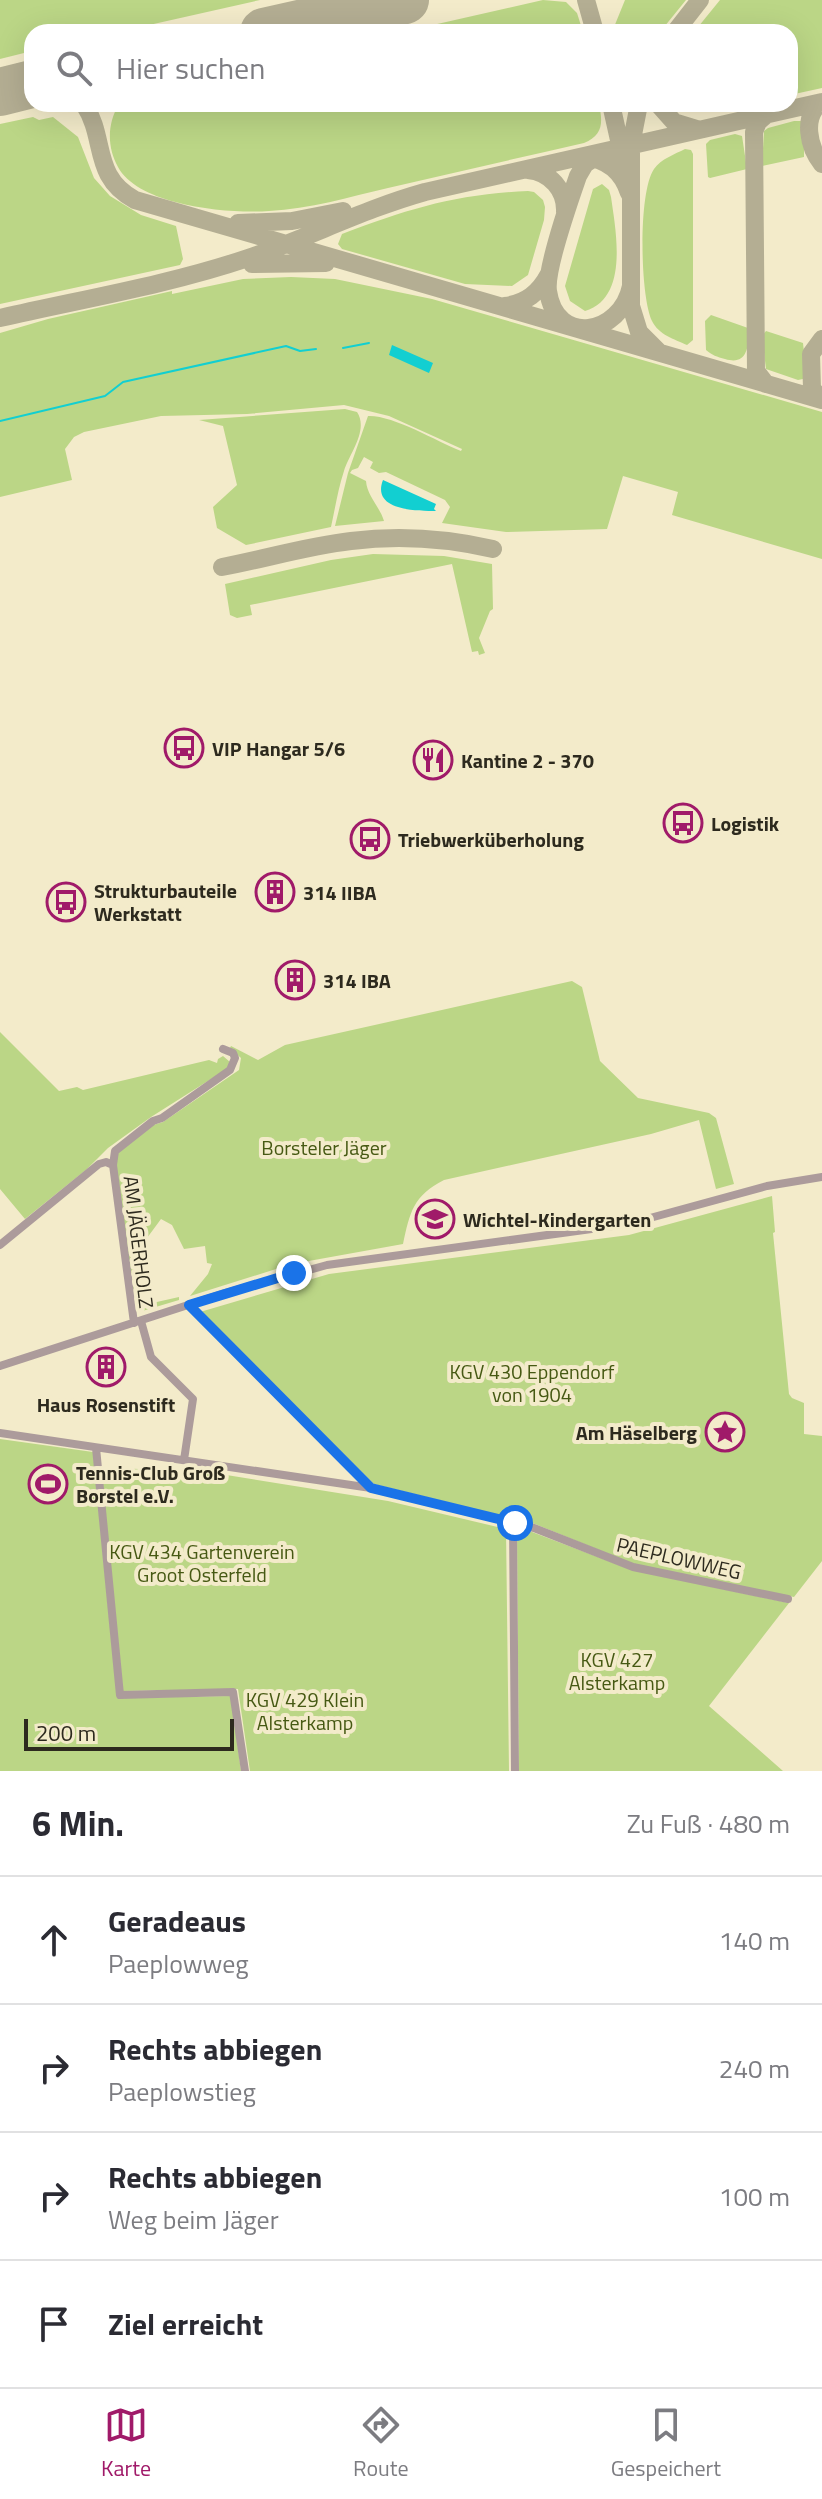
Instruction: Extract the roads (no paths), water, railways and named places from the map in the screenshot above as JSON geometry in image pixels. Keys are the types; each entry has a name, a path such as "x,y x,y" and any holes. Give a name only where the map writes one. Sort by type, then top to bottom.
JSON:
{"street":[{"path":"0,1245 99,1164 106,1162 113,1165 115,1151 153,1121 162,1118 230,1070 235,1058 233,1053 223,1049"},
{"name":"AM JÄGERHOLZ","path":"113,1165 137,1322 151,1357 193,1399 184,1460"},
{"path":"0,1366 189,1305 327,1265 628,1224 767,1186 822,1177"},
{"path":"189,1305 371,1488"},
{"name":"PAEPLOWWEG","path":"0,1433 371,1488 534,1528 633,1567 788,1599"},
{"path":"96,1448 120,1695 233,1692 245,1771"},
{"path":"513,1523 515,1771"}],"water":[{"path":"392,345 433,363 429,373 389,355"},
{"path":"383,480 436,504 436,511 408,509 389,503 381,490"}],"waterway":[{"path":"343,348 369,343"},
{"path":"0,421 105,396 123,382 286,346 300,351 316,349"}],"place":[{"name":"VIP Hangar 5/6","path":"184,748"},
{"name":"Kantine 2 - 370","path":"433,760"},
{"name":"Logistik","path":"683,823"},
{"name":"Triebwerküberholung","path":"370,839"},
{"name":"314 IIBA","path":"275,892"},
{"name":"Strukturbauteile Werkstatt","path":"66,902"},
{"name":"314 IBA","path":"295,980"},
{"name":"Wichtel-Kindergarten","path":"435,1219"},
{"name":"Haus Rosenstift","path":"106,1367"},
{"name":"Am Häselberg","path":"725,1432"},
{"name":"Tennis-Club Groß Borstel e.V.","path":"48,1484"}],"park label":[{"name":"Borsteler Jäger","path":"324,1147"},
{"name":"KGV 430 Eppendorf von 1904","path":"532,1382"},
{"name":"KGV 434 Gartenverein Groot Osterfeld","path":"202,1562"},
{"name":"KGV 427 Alsterkamp","path":"617,1670"},
{"name":"KGV 429 Klein Alsterkamp","path":"305,1710"}]}
